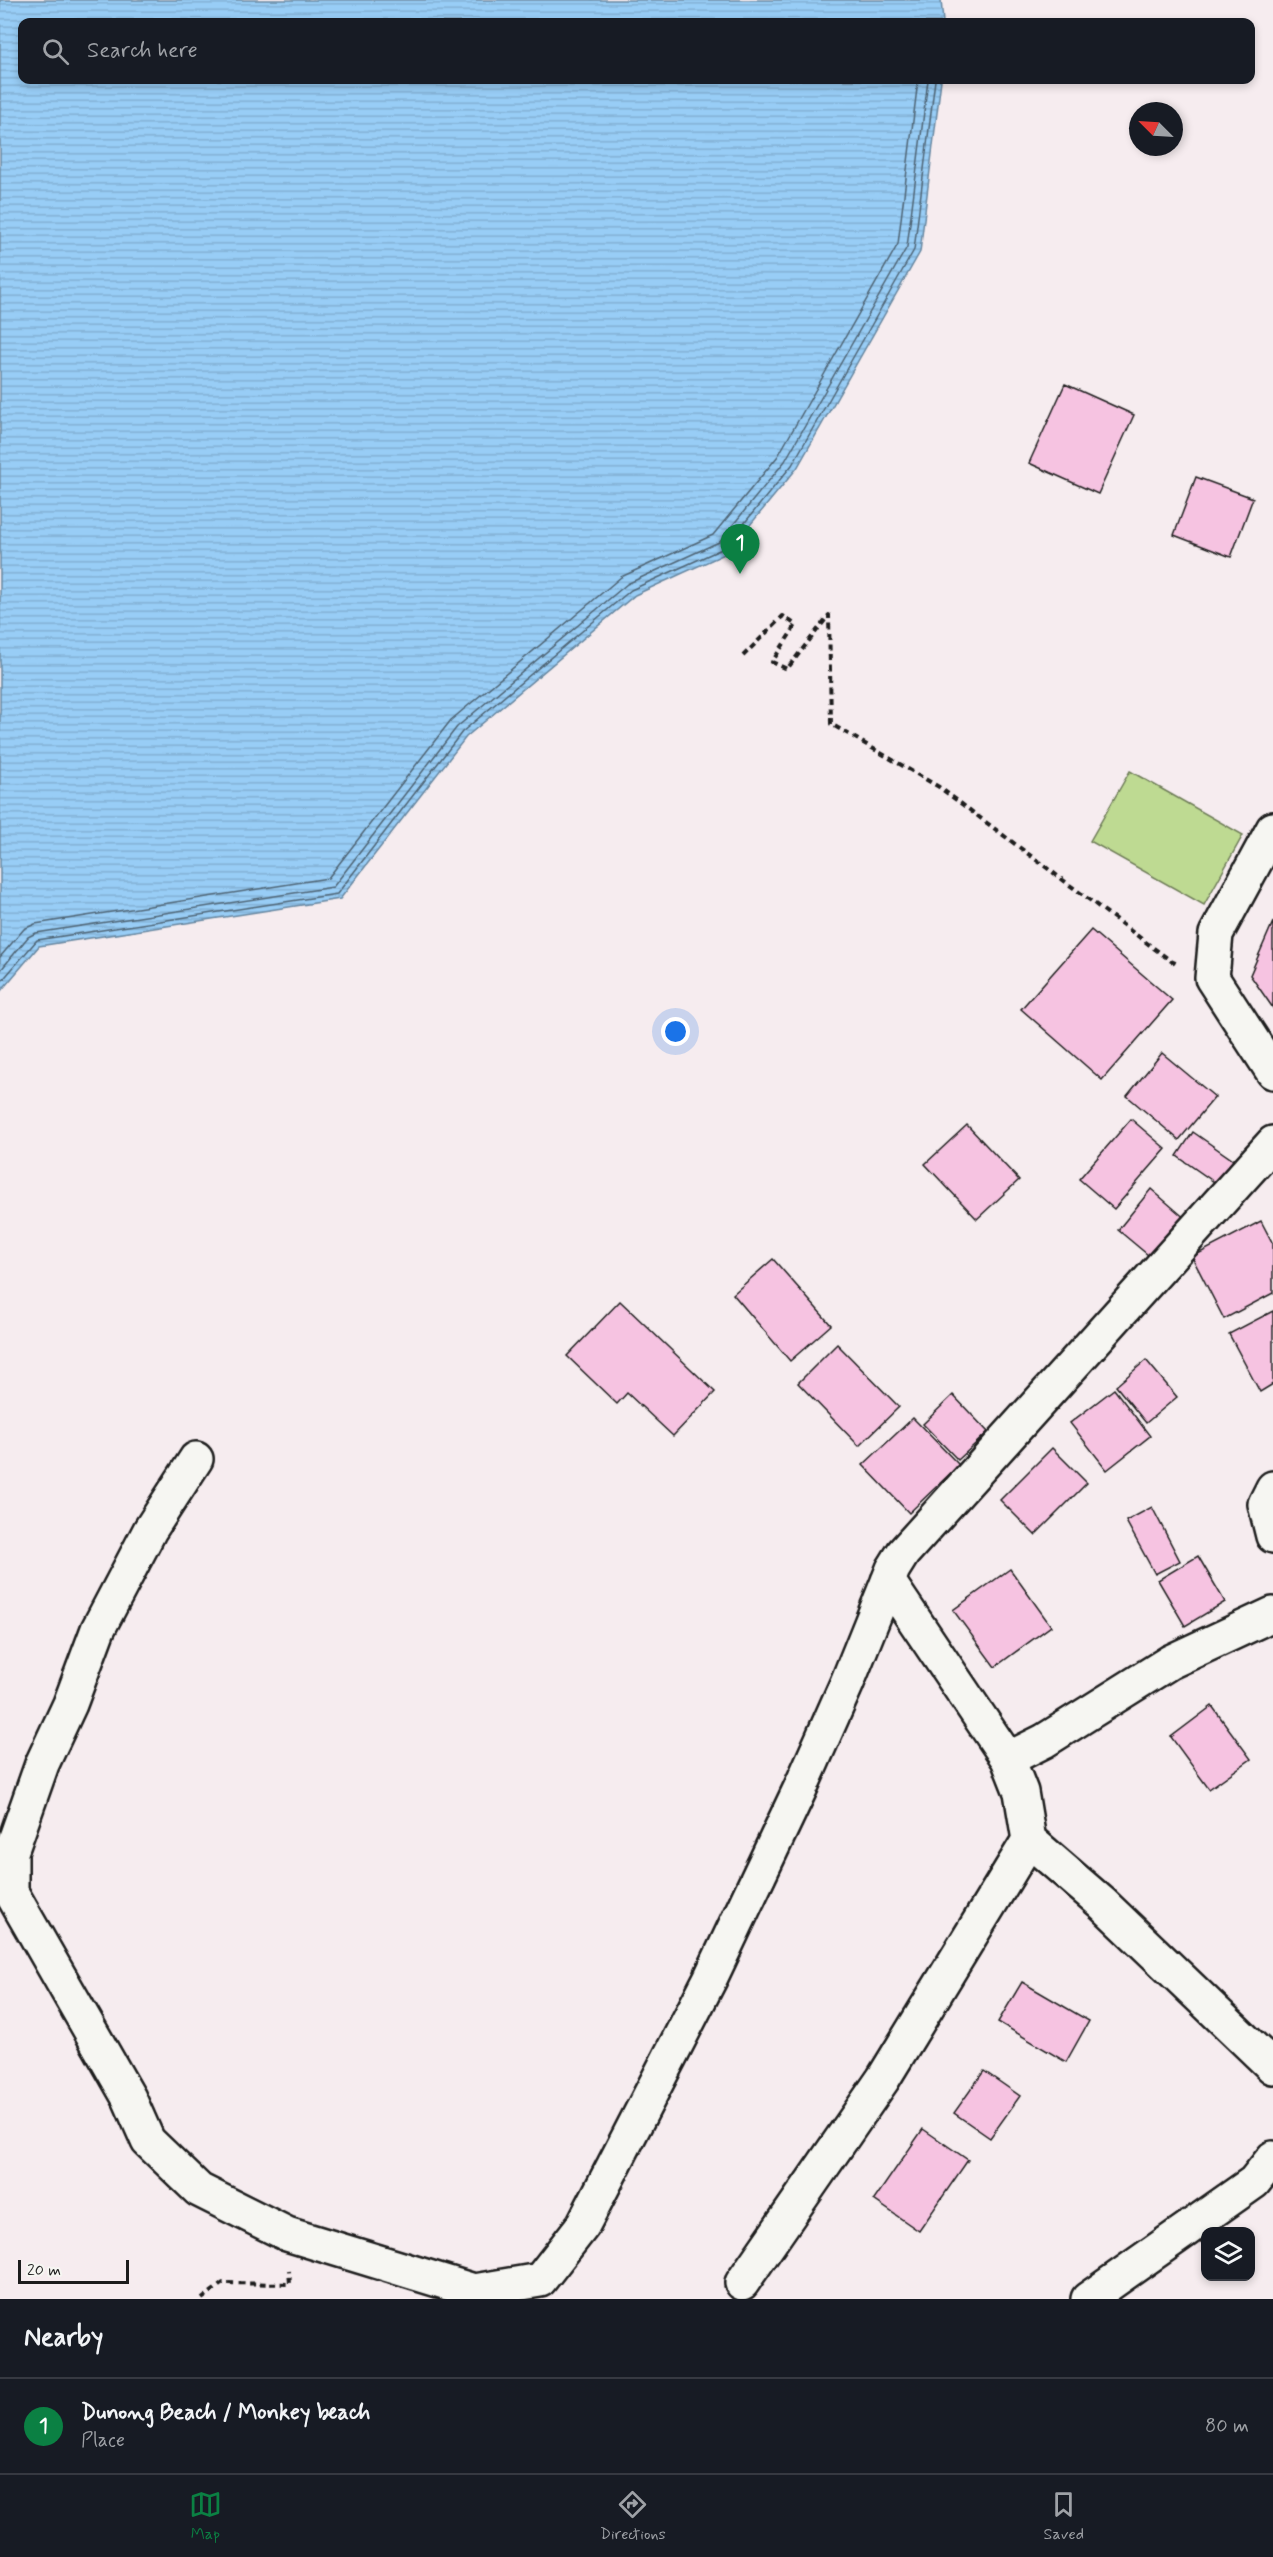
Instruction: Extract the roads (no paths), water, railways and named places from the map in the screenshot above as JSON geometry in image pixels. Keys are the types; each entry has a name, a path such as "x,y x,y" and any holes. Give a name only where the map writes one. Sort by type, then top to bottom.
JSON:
{"street":[{"path":"1273,829 1216,934 1212,978 1273,1072"},
{"path":"196,1458 150,1530 98,1629 70,1704 42,1764 11,1852 11,1892 129,2098 148,2141 199,2190 287,2234 474,2290 540,2280 583,2225 710,1979 810,1768 888,1581 903,1553 1273,1143"},
{"path":"1273,1488 1265,1504 1273,1536"},
{"path":"888,1581 1008,1759 1021,1792 1029,1840 1102,1903 1273,2067"},
{"path":"1008,1759 1044,1741 1170,1662 1273,1614"},
{"path":"742,2283 883,2079 1029,1840"},
{"path":"1088,2299 1254,2182 1273,2158"}],"water":[{"path":"0,0 941,0 943,18 18,18 18,84 941,84 920,252 797,468 727,553 635,595 466,737 340,899 39,946 0,992"}],"place":[{"name":"Dunong Beach / Monkey beach","path":"740,574"}]}
